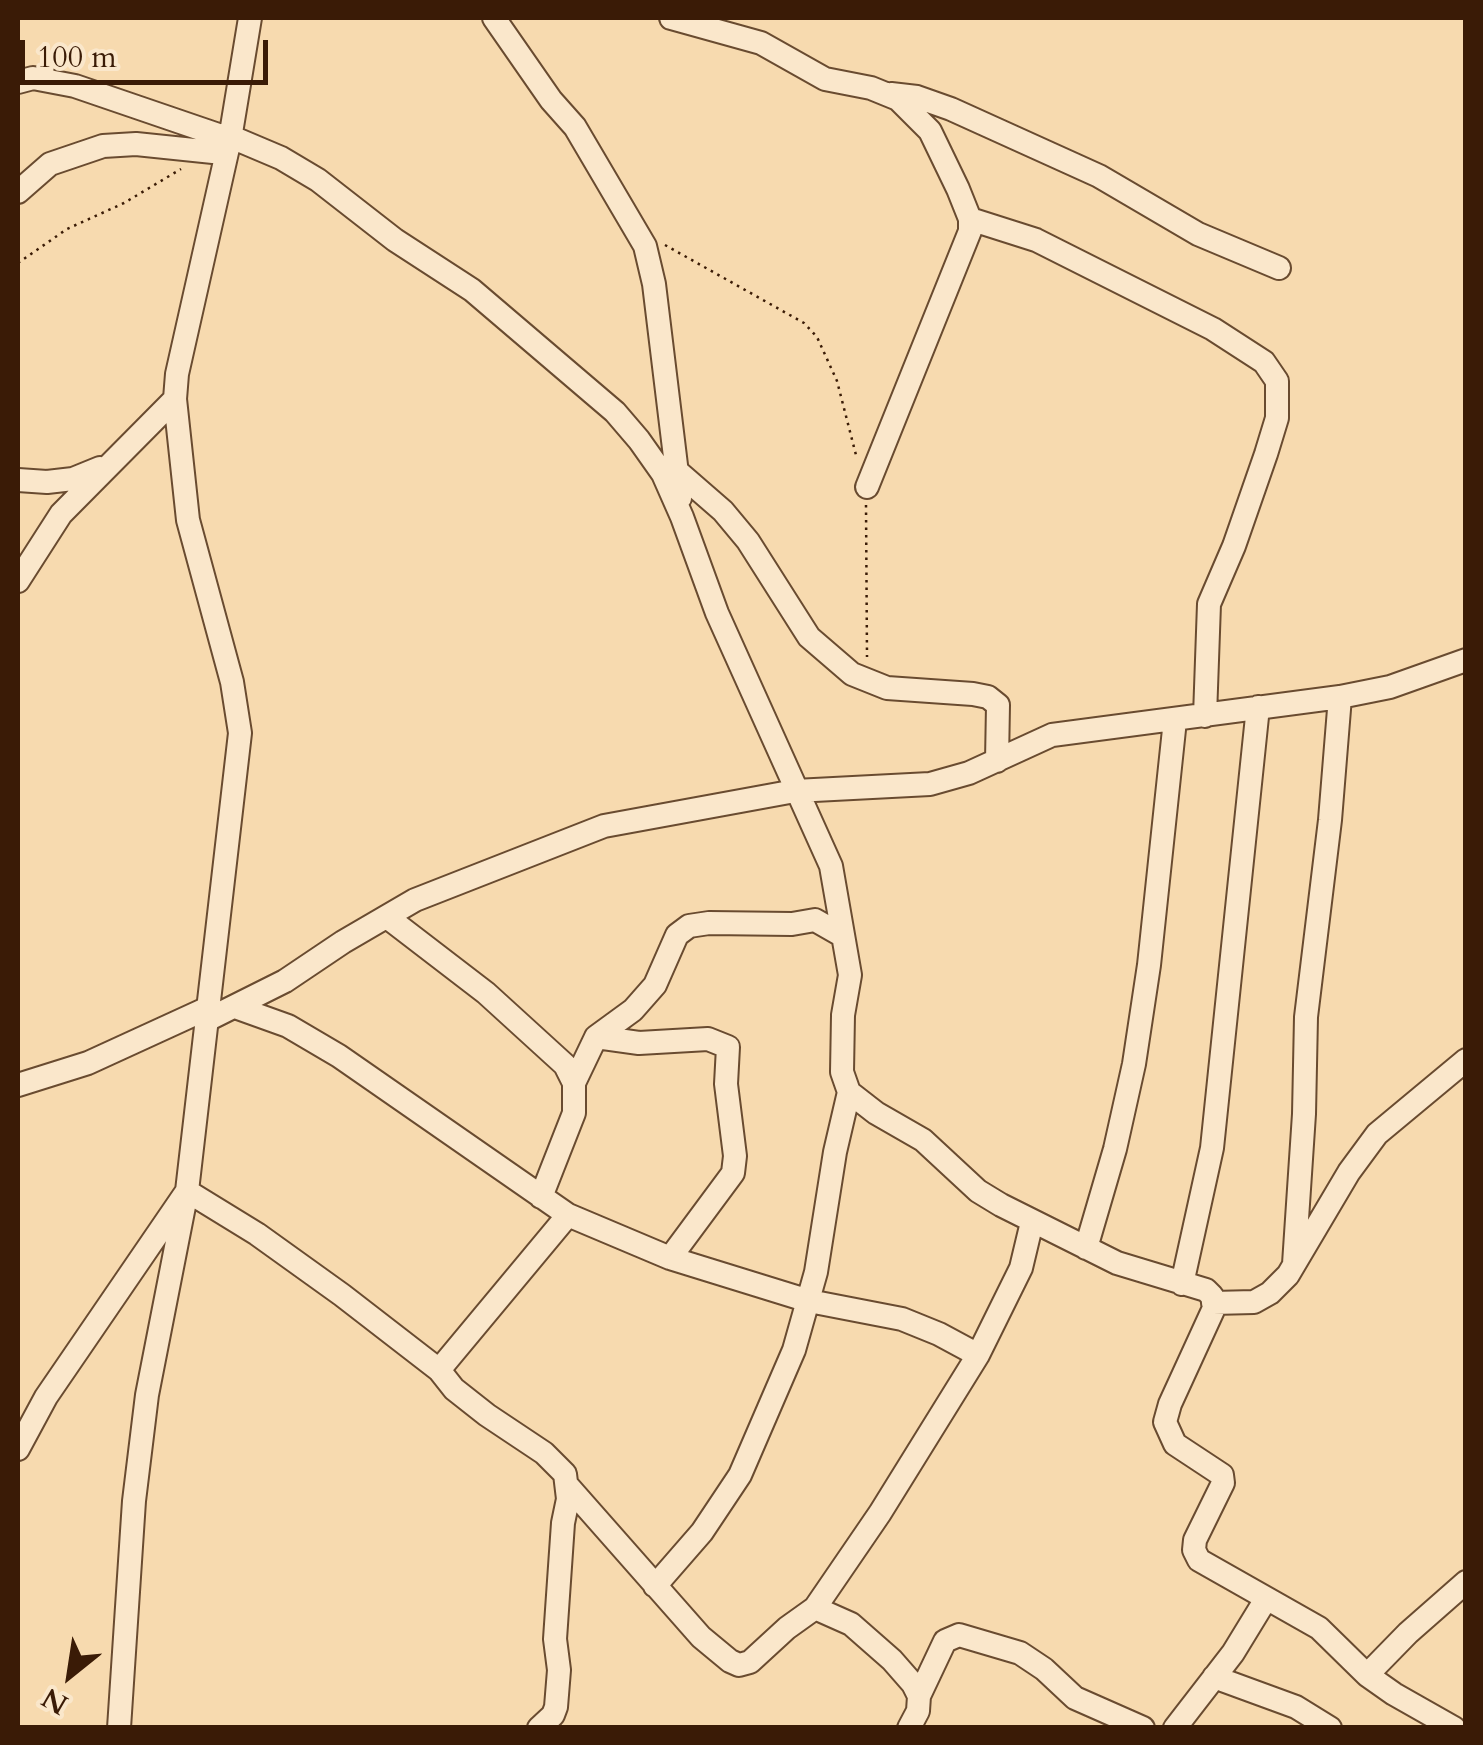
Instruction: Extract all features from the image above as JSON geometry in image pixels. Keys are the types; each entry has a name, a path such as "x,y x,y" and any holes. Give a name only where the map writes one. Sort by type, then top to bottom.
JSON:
{"street":[{"path":"119,1728 134,1502 146,1395 188,1191 240,733 232,682 188,520 175,399 250,18"},
{"path":"494,18 551,100 575,127 638,230 651,264 682,517"},
{"path":"671,18 760,43 825,79 916,97 951,109 1099,176 1185,227 1279,268"},
{"path":"18,82 33,78 74,86 224,142 281,158 472,290 615,412 663,474 716,613 831,866 850,975 843,1016 842,1072 849,1092 808,1301 788,1364 740,1475 702,1532 655,1586"},
{"path":"867,487 970,231 970,219 930,131 887,93"},
{"path":"18,192 50,164 103,146 224,142"},
{"path":"970,219 1036,240 1213,329 1259,357 1278,381 1279,405 1271,436 1241,528 1209,604 1205,716"},
{"path":"18,580 61,514 175,399"},
{"path":"18,480 74,479 108,465"},
{"path":"677,471 748,541 810,637 829,658 870,682 904,691 988,698 998,706 996,761"},
{"path":"18,1085 88,1063 207,1014 236,1007 285,982 415,900 604,826 796,790 930,784 949,780 1052,735 1340,697 1390,687 1466,660"},
{"path":"1294,1264 1303,1145 1306,1017 1330,820 1340,697"},
{"path":"1182,1284 1212,1148 1258,708"},
{"path":"1086,1248 1124,1115 1134,1064 1149,965 1175,720"},
{"path":"387,917 534,1034 566,1066 574,1083 574,1113 541,1197"},
{"path":"574,1083 596,1037 633,1010 655,985 677,935 689,926 815,920 843,936"},
{"path":"236,1007 288,1026 338,1056 568,1215 670,1258 808,1301 902,1319 978,1356"},
{"path":"596,1037 639,1043 708,1039 728,1048 726,1084 735,1156 732,1173 670,1258"},
{"path":"1213,1303 1254,1302 1270,1293 1294,1264 1349,1172 1377,1134 1466,1060"},
{"path":"849,1092 923,1140 978,1191 1032,1222 1117,1263 1206,1290 1213,1303 1211,1316 1165,1422 1175,1444 1222,1476 1194,1540 1194,1550 1200,1560 1319,1628 1367,1675 1454,1728"},
{"path":"188,1191 285,1254 439,1370 487,1415 544,1453 702,1637 739,1664 750,1662 814,1608 880,1513 978,1356 1021,1268 1032,1222"},
{"path":"18,1450 46,1397 188,1191"},
{"path":"439,1370 568,1215"},
{"path":"539,1728 556,1707 555,1639 568,1485"},
{"path":"1367,1675 1466,1582"},
{"path":"1174,1728 1266,1599"},
{"path":"814,1608 850,1624 870,1639 919,1696"},
{"path":"909,1728 918,1711 919,1696 945,1642 958,1635 1020,1653 1075,1698 1143,1728"},
{"path":"1214,1677 1296,1707 1330,1728"}],"path":[{"path":"18,263 66,230 124,203 184,168"},
{"path":"638,230 785,310 817,337 837,381 867,487 865,647 870,682"}]}
